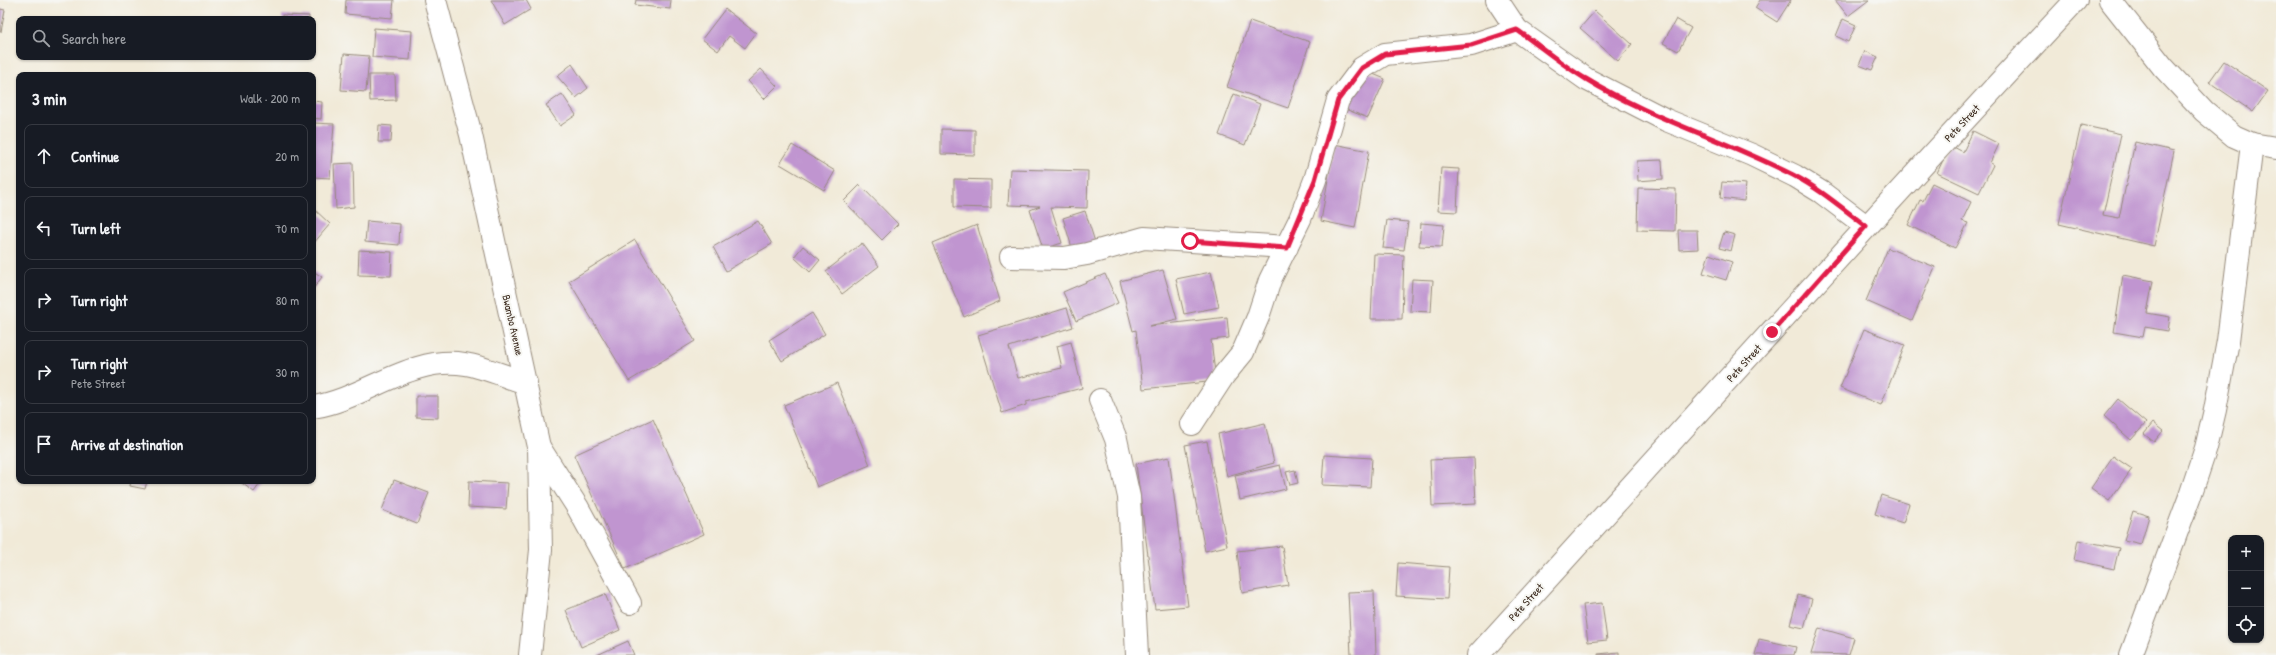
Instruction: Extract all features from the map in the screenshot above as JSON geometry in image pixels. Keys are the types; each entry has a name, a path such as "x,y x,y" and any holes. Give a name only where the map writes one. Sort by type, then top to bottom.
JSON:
{"street":[{"name":"Bwambo Avenue","path":"435,0 471,135 539,447 541,550 530,655"},
{"path":"1497,0 1517,30 1586,80 1666,120 1752,155 1795,176 1821,192 1866,226"},
{"name":"Pete Street","path":"1478,655 1772,332 1866,226 2076,0"},
{"path":"2110,0 2163,67 2204,111 2234,136 2252,144 2276,148"},
{"path":"1192,424 1224,375 1243,352 1258,317 1270,280 1287,248 1315,180 1338,100 1362,68 1385,54 1471,45 1517,30"},
{"path":"2131,655 2189,498 2206,448 2215,410 2228,341 2252,144"},
{"path":"1011,257 1064,258 1088,254 1144,238 1287,248"},
{"path":"316,406 363,390 407,371 430,365 465,364 526,383"},
{"path":"1100,400 1116,439 1129,498 1137,655"},
{"path":"539,447 578,508 630,603"}],"building":[{"path":"346,0 394,0 392,18 345,14"},
{"path":"491,0 526,0 531,9 505,25"},
{"path":"636,0 671,0 670,9 635,5"},
{"path":"1760,0 1791,0 1777,22 1755,8"},
{"path":"1835,0 1869,0 1848,16"},
{"path":"0,9 5,10 1,32 0,32"},
{"path":"725,9 756,33 745,48 729,36 718,51 702,39"},
{"path":"1595,11 1632,44 1618,61 1580,28"},
{"path":"282,15 309,16 282,16"},
{"path":"1676,19 1691,28 1678,51 1663,43"},
{"path":"1843,19 1856,25 1848,42 1836,36"},
{"path":"1250,21 1310,42 1288,108 1227,87"},
{"path":"374,28 412,31 410,60 372,57"},
{"path":"1865,51 1878,57 1872,70 1859,65"},
{"path":"344,54 369,56 366,92 341,90"},
{"path":"2224,61 2268,91 2253,112 2209,82"},
{"path":"572,64 588,88 576,98 557,76"},
{"path":"761,69 777,86 764,99 748,81"},
{"path":"1361,69 1385,79 1368,118 1345,109"},
{"path":"369,75 395,75 396,100 370,101"},
{"path":"562,94 576,115 560,126 546,105"},
{"path":"1234,94 1260,104 1245,145 1219,135"},
{"path":"316,101 322,102 321,119 316,118"},
{"path":"316,123 334,124 330,178 316,177"},
{"path":"379,125 392,126 391,142 378,142"},
{"path":"2081,125 2121,134 2103,215 2119,218 2135,142 2174,151 2154,246 2059,224"},
{"path":"941,129 975,130 975,155 941,154"},
{"path":"1973,131 1999,144 1990,163 1993,165 1979,193 1937,173 1950,145 1963,152"},
{"path":"1334,144 1369,151 1355,228 1321,221"},
{"path":"792,145 835,171 824,190 780,164"},
{"path":"1662,160 1663,179 1638,181 1637,161"},
{"path":"353,163 354,207 336,209 334,164"},
{"path":"1441,168 1459,169 1457,212 1438,211"},
{"path":"1010,169 1088,171 1087,208 1051,207 1062,243 1043,249 1030,210 1040,206 1008,205"},
{"path":"954,179 991,180 991,208 954,207"},
{"path":"1722,182 1746,184 1744,201 1720,198"},
{"path":"1932,183 1971,202 1962,221 1968,223 1955,248 1908,225 1920,200 1923,201"},
{"path":"860,185 898,224 882,240 844,201"},
{"path":"1638,188 1676,189 1675,231 1637,230"},
{"path":"316,211 330,224 316,240"},
{"path":"1085,211 1096,245 1073,251 1063,218"},
{"path":"1387,220 1408,222 1404,250 1383,248"},
{"path":"367,221 400,224 399,245 365,242"},
{"path":"758,221 772,244 726,271 713,247"},
{"path":"1421,223 1444,225 1442,247 1419,246"},
{"path":"977,225 1000,301 964,317 933,243"},
{"path":"1678,230 1697,230 1698,249 1679,250"},
{"path":"1724,232 1735,235 1731,251 1719,248"},
{"path":"635,240 695,341 629,381 569,281"},
{"path":"862,243 879,266 842,294 826,271"},
{"path":"803,246 820,260 810,272 794,257"},
{"path":"1888,248 1935,267 1912,321 1866,301"},
{"path":"359,250 392,252 391,276 358,275"},
{"path":"1374,254 1404,255 1402,319 1371,319"},
{"path":"1709,254 1732,262 1726,280 1703,273"},
{"path":"1163,270 1177,319 1149,326 1227,317 1229,338 1211,340 1216,381 1143,389 1136,330 1133,331 1120,281"},
{"path":"1211,272 1219,307 1184,314 1176,279"},
{"path":"316,273 322,277 316,285"},
{"path":"1105,274 1118,303 1076,321 1063,292"},
{"path":"2123,275 2153,281 2147,313 2170,317 2168,331 2145,327 2143,337 2114,332"},
{"path":"1412,279 1433,280 1431,312 1410,311"},
{"path":"1067,308 1073,327 1009,347 1018,378 1062,368 1057,346 1071,342 1082,388 1026,402 1026,405 1002,413 978,335"},
{"path":"812,313 825,334 782,361 769,340"},
{"path":"1864,329 1905,345 1881,405 1840,388"},
{"path":"837,383 870,465 817,487 784,405"},
{"path":"416,396 438,396 438,418 416,417"},
{"path":"2118,399 2146,423 2131,440 2104,416"},
{"path":"653,419 704,534 625,569 574,455"},
{"path":"1265,423 1274,463 1227,476 1218,434"},
{"path":"2153,423 2163,431 2154,442 2144,434"},
{"path":"1207,441 1227,546 1205,551 1185,445"},
{"path":"1324,455 1372,458 1370,487 1322,485"},
{"path":"2113,456 2132,469 2109,501 2091,488"},
{"path":"1169,457 1188,606 1155,609 1136,464"},
{"path":"1474,458 1476,504 1432,506 1430,460"},
{"path":"1280,465 1286,489 1240,500 1235,475"},
{"path":"1295,470 1298,483 1290,485 1286,472"},
{"path":"394,480 429,493 417,524 382,510"},
{"path":"469,481 508,483 506,509 468,507"},
{"path":"130,484 146,484 145,489 130,486"},
{"path":"243,484 260,484 254,492"},
{"path":"1881,495 1909,504 1903,523 1875,514"},
{"path":"2133,511 2149,516 2141,544 2124,540"},
{"path":"2078,540 2119,548 2114,569 2074,560"},
{"path":"1282,546 1288,585 1242,593 1237,551"},
{"path":"1398,563 1449,567 1447,599 1396,596"},
{"path":"1374,591 1376,655 1351,655 1348,592"},
{"path":"605,594 620,630 581,647 566,610"},
{"path":"1798,595 1812,599 1804,628 1790,625"},
{"path":"1602,603 1607,640 1588,642 1583,605"},
{"path":"1819,628 1854,638 1849,655 1811,654"},
{"path":"1759,639 1796,647 1794,655 1755,655"},
{"path":"628,641 634,655 597,655"},
{"path":"1619,652 1619,655 1598,655 1598,654"}],"route":[{"path":"1190,241 1287,248 1315,180 1338,100 1362,68 1385,54 1426,51 1471,45 1517,30 1586,80 1666,120 1752,155 1795,176 1821,192 1866,226 1772,332"}]}
